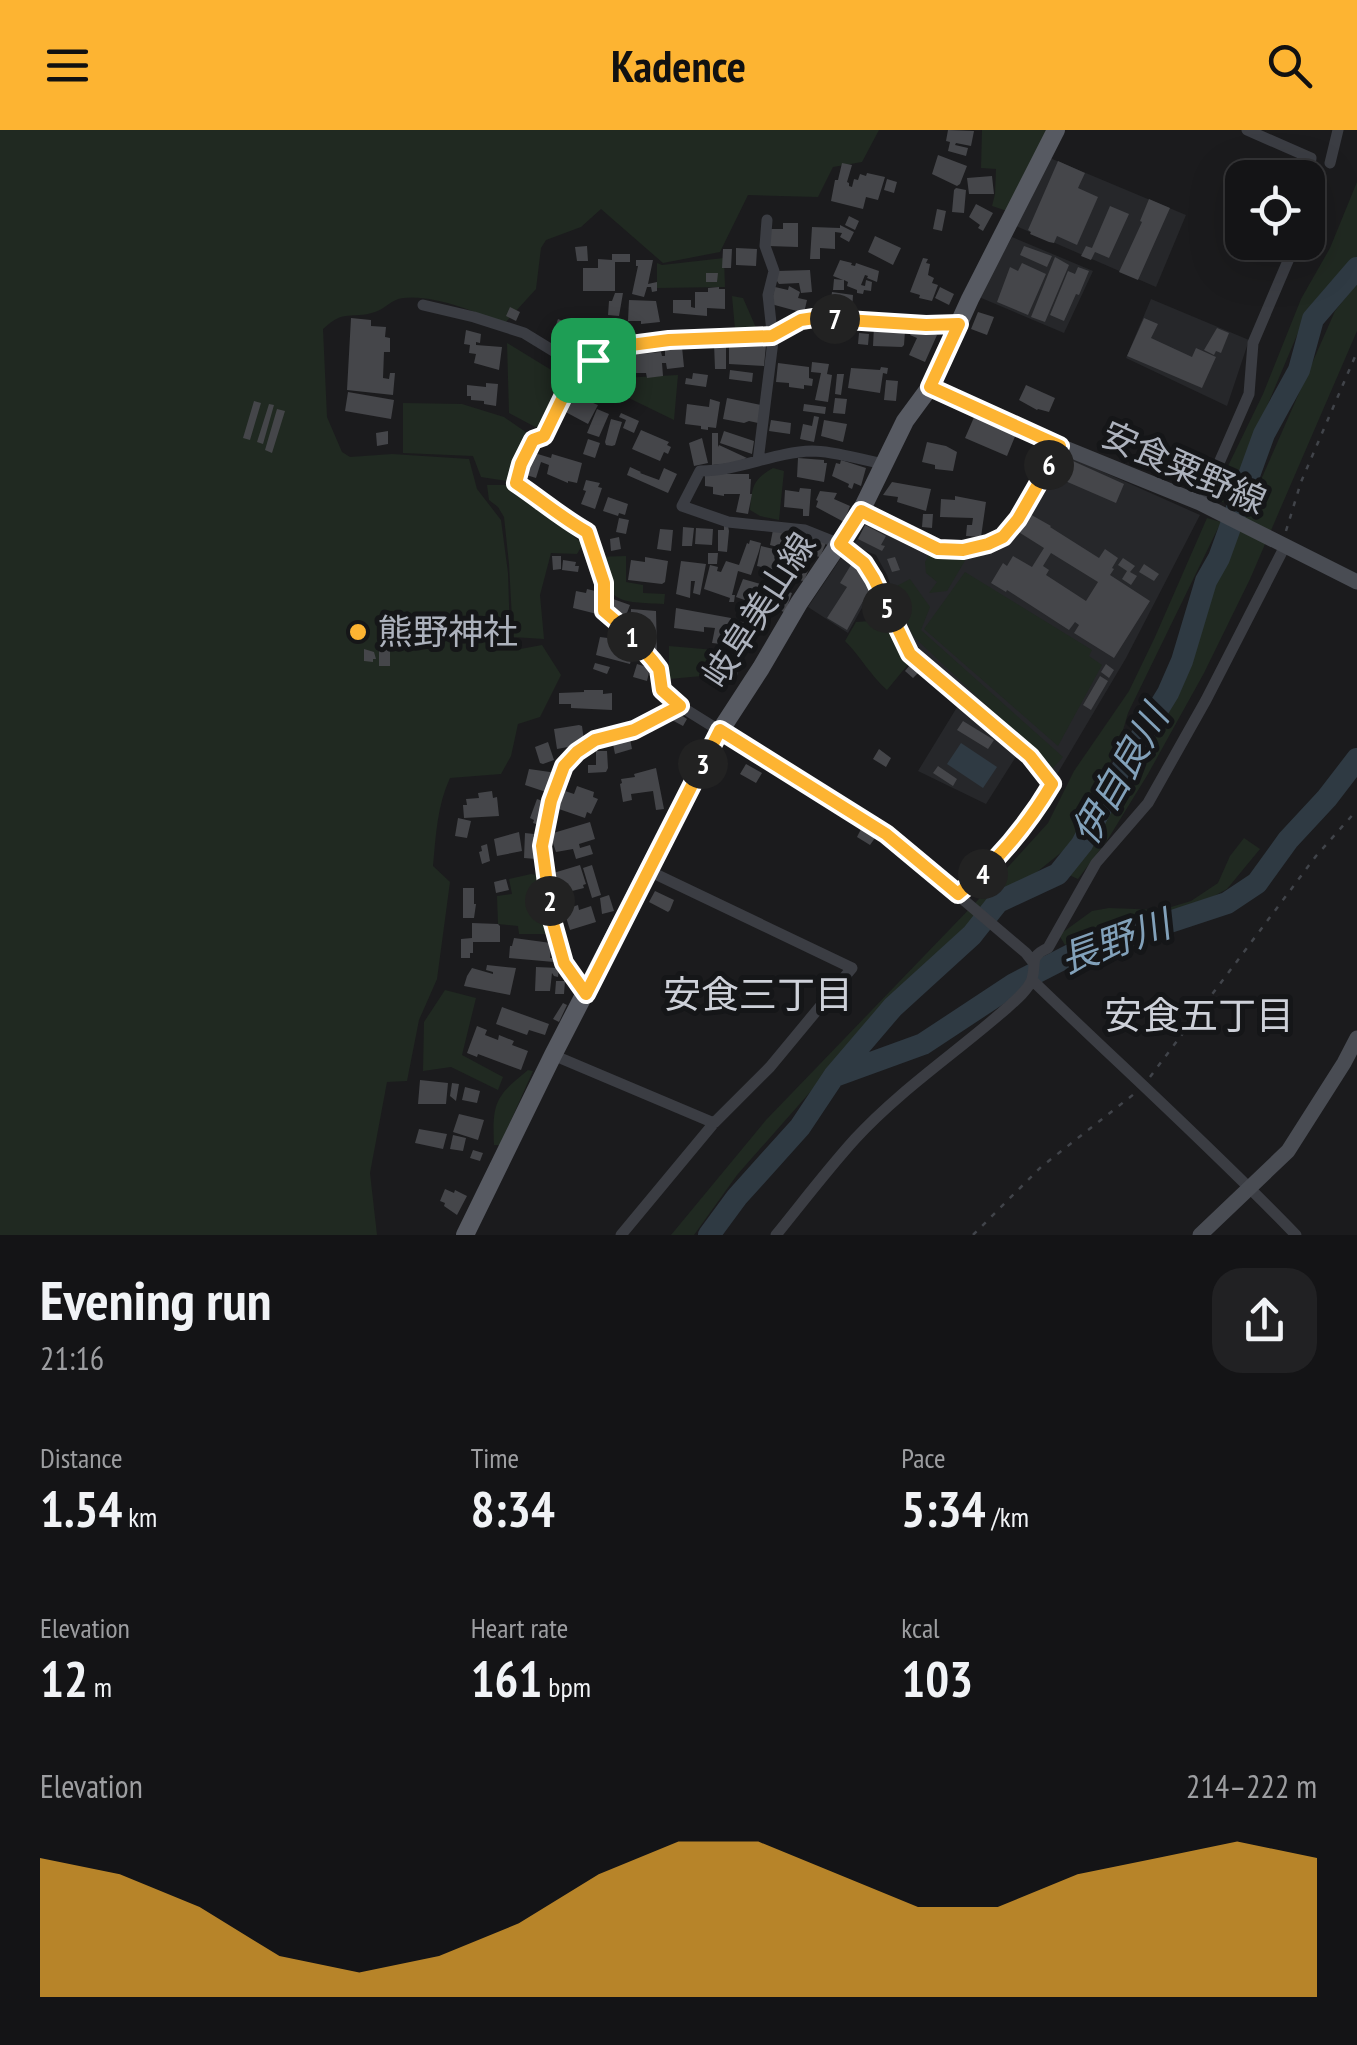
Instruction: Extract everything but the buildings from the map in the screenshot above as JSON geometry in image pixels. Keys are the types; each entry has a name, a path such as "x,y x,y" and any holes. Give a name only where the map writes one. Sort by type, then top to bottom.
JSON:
{"main road":[{"name":"岐阜美山線","path":"465,1235 720,730 861,511 906,421 930,387 1056,130"},
{"name":"安食粟野線","path":"930,387 1060,446 1202,499 1357,582"},
{"path":"1200,1235 1288,1151 1357,1038"}],"street":[{"path":"1247,130 1312,160"},
{"path":"1330,163 1338,130"},
{"path":"758,461 772,336 768,295 774,271 765,246 767,220"},
{"path":"1202,499 1248,394 1253,343 1288,260"},
{"path":"423,305 524,333 578,366"},
{"path":"959,324 814,318 801,320 772,336 631,345 578,366 544,436 533,440 516,483 587,532 604,583 604,611 659,669 662,690 680,706 886,834 960,896 1029,957 1032,980 1296,1235"},
{"path":"861,511 938,549 963,550 988,544 1003,537 1018,519 1060,446"},
{"path":"884,464 816,451 782,455 722,471 700,471 682,506 728,522 805,530 840,544 864,563 910,654 1030,756 1052,784 1034,816 960,896"},
{"path":"1029,957 1048,948 1096,863 1148,803 1206,700 1281,544"},
{"path":"586,994 564,963 552,920 542,846 551,801 564,766 577,752 595,740 634,730 680,706"},
{"path":"621,1235 714,1124 770,1068 852,968 649,871"},
{"path":"776,1235 856,1138 930,1070 1010,1006 1032,980"},
{"path":"553,1055 714,1124"}],"path":[{"path":"1281,544 1301,482 1357,352"},
{"path":"974,1235 1041,1167 1142,1087 1316,856 1357,810"}],"shaded area":[{"path":"0,130 879,130 862,162 833,167 818,197 748,195 720,252 663,263 601,209 581,227 546,240 541,248 536,289 504,324 455,305 415,297 399,299 375,312 343,317 323,329 327,417 342,452 350,457 392,454 469,459 477,489 501,520 510,637 515,650 542,645 561,675 540,717 518,724 511,756 501,774 450,778 446,789 433,866 450,882 437,979 419,1020 407,1081 387,1082 370,1173 377,1235 0,1235"},
{"path":"982,130 1048,130 1007,211 992,206 996,169 981,168"},
{"path":"1050,158 1186,215 1156,287 1016,226"},
{"path":"1357,182 1357,262 1318,297 1300,328 1226,503 1212,499 1263,394 1301,299 1330,248"},
{"path":"1012,237 1093,271 1064,333 979,297"},
{"path":"724,258 725,287 657,288 657,263"},
{"path":"1357,283 1357,331 1250,579 1148,774 1078,879 1069,875 1129,785 1163,722 1221,571 1335,311"},
{"path":"732,296 743,298 757,330 735,329"},
{"path":"1151,299 1249,340 1227,406 1126,358"},
{"path":"507,343 566,379 539,429 509,413"},
{"path":"616,356 621,378 678,375 674,420 602,385 602,360"},
{"path":"403,403 462,404 504,417 530,435 513,482 481,477 473,456 403,453"},
{"path":"1063,454 1200,515 1126,658 1056,776 1001,722 912,646 876,555 853,546 869,520 933,553 963,557 1002,543"},
{"path":"773,468 784,471 779,520 750,510 754,485"},
{"path":"487,485 512,485 583,544 577,554 551,553 540,595 544,639 513,637 504,517 489,500"},
{"path":"1207,518 1221,522 1128,713 1119,744 1073,843 1022,884 1005,891 863,1032 737,1175 694,1235 671,1235 766,1120 1048,823 1074,771 1129,691"},
{"path":"845,552 874,586 848,633 808,607"},
{"path":"929,554 966,559 947,591 929,593 937,582 926,573"},
{"path":"626,556 626,582 643,585 643,593 665,594 664,604 625,600 610,592 594,557"},
{"path":"965,572 1092,650 1089,656 1102,665 1058,746 924,629"},
{"path":"910,579 930,607 921,630 1063,757 1053,768 913,636 893,588"},
{"path":"885,620 910,662 887,690 845,641 856,622"},
{"path":"669,646 715,650 702,676 669,679"},
{"path":"959,704 1017,755 986,804 918,771"},
{"path":"961,743 997,767 983,788 947,764"},
{"path":"1244,838 1260,849 1227,889 1183,913 1091,933 1065,945 1059,935 1092,911 1161,910 1191,901 1218,883 1230,856"},
{"path":"540,876 551,934 519,934 518,926 498,924 497,896 512,894 509,879"},
{"path":"445,990 476,998 462,1055 503,1077 498,1090 451,1067 423,1071 424,1022"},
{"path":"528,1070 533,1071 500,1145 494,1145 498,1101"}],"waterway":[{"name":"伊自良川","path":"709,1235 893,1007 972,935 998,902 1058,874 1082,844 1168,693 1206,581 1219,558 1264,434 1299,370 1313,319 1357,268"},
{"name":"長野川","path":"835,1076 923,1044 1014,984 1088,946 1227,903 1257,883 1357,759"}],"place":[{"name":"熊野神社","path":"358,632"}],"district":[{"name":"安食三丁目","path":"758,995"},
{"name":"安食五丁目","path":"1199,1016"}],"route":[{"path":"814,318 959,324 930,387 1060,446 1018,519 1003,537 988,544 963,550 938,549 861,511 840,544 864,563 910,654 1030,756 1052,784 1034,816 986,871 958,894 886,834 720,730 586,994 579,986 564,963 544,871 542,846 558,781 564,766 595,740 634,730 680,706 662,690 659,669 652,660 604,611 604,583 587,532 516,483 533,440 544,436 578,366 593,360 631,345 772,336 801,320 814,318"}]}
